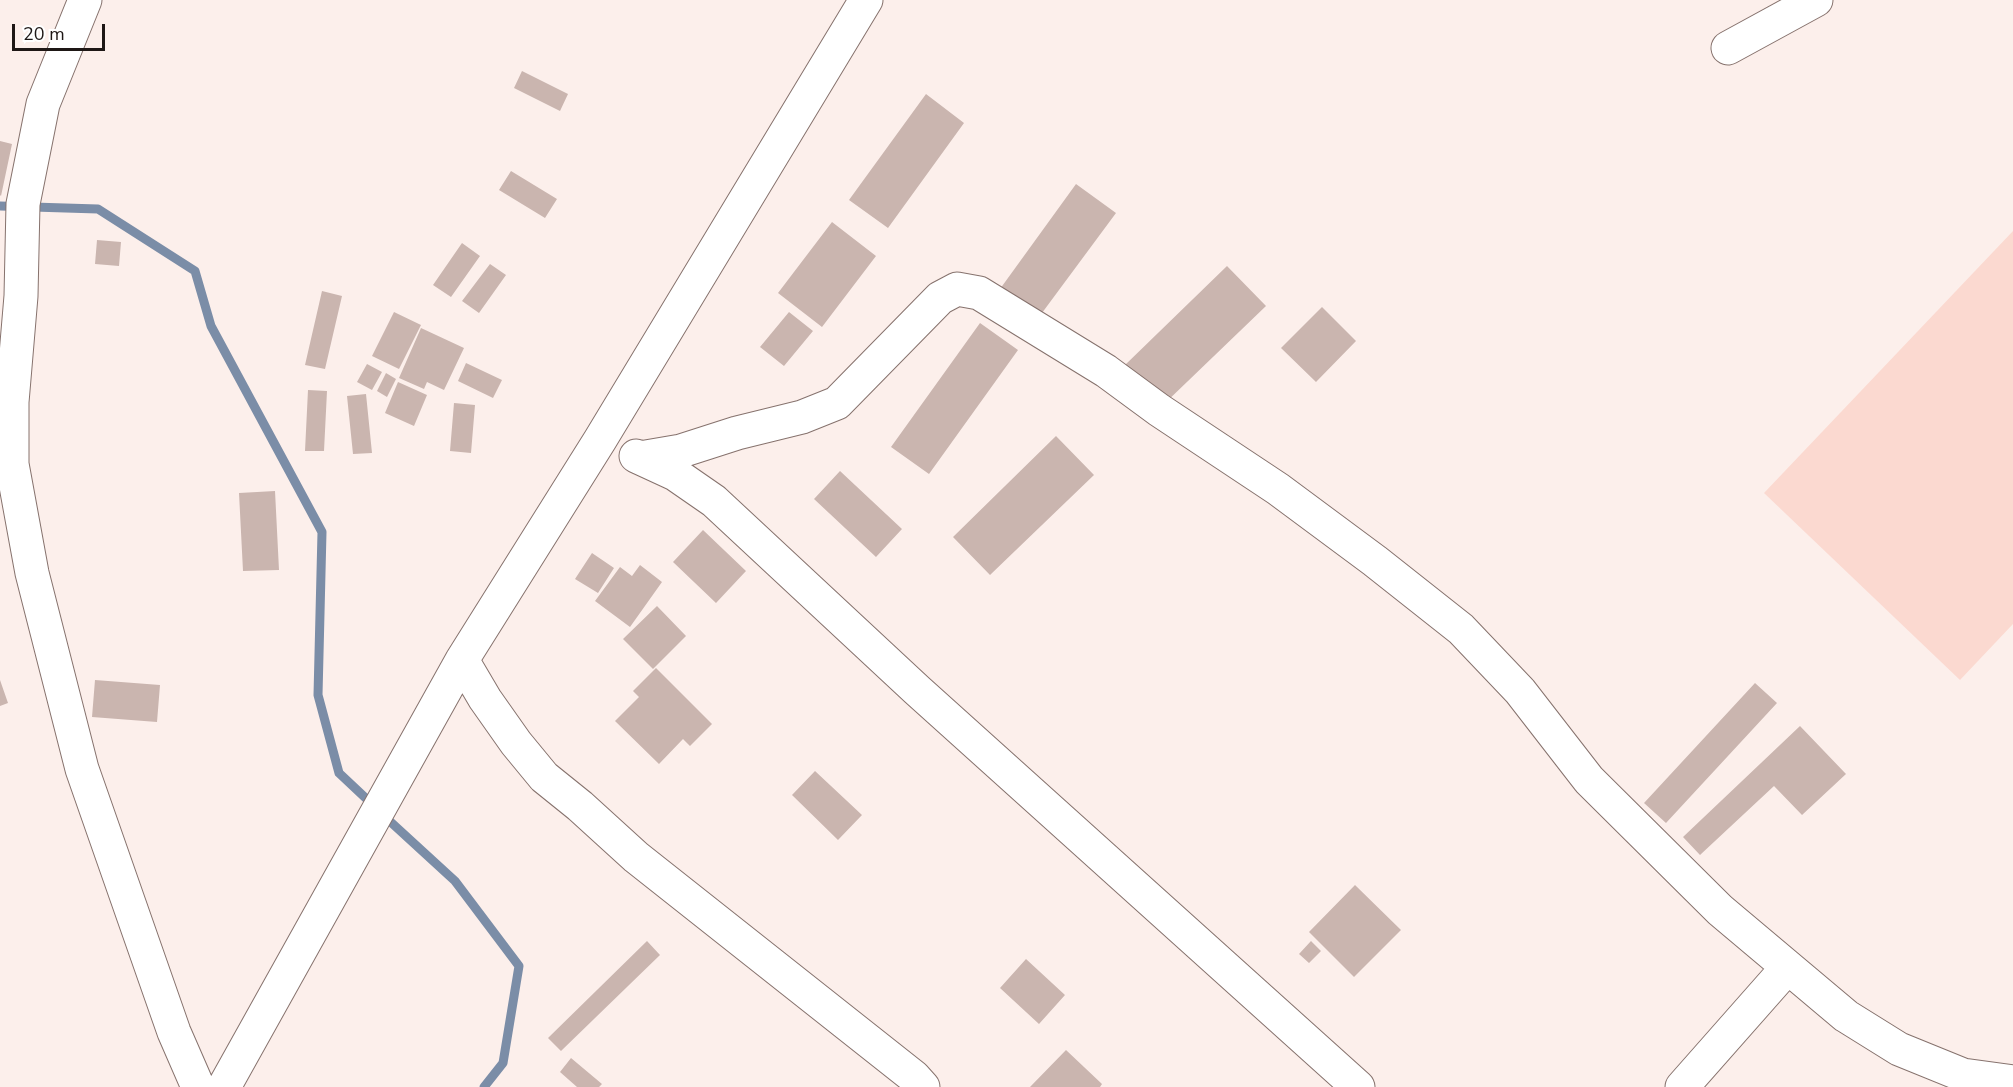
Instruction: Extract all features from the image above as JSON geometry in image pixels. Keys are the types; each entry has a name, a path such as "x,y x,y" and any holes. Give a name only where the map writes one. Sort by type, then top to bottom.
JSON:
{"street":[{"path":"85,0 43,104 23,204 21,296 6,464 82,769 174,1032 198,1087"},
{"path":"224,1087 462,660 600,440 866,0"},
{"path":"1728,48 1816,0"},
{"path":"640,458 681,451 737,433 802,417 837,403 940,298 957,289 979,293 1106,371 1159,410 1278,489 1461,629 1520,691 1589,780 1720,910 1846,1016 1899,1049 1963,1076 2013,1082"},
{"path":"600,440 675,474 714,501 917,690 1358,1087"},
{"path":"462,660 505,728 528,760 544,777 636,857 914,1077 923,1087"},
{"path":"1682,1087 1787,968"}],"shaded area":[{"path":"2013,231 2013,624 1960,680 1764,493"}],"building":[{"path":"522,71 568,94 560,111 514,88"},
{"path":"926,94 964,123 888,228 849,200"},
{"path":"0,141 12,144 1,196 0,195"},
{"path":"511,171 557,199 545,218 499,190"},
{"path":"1076,184 1116,213 1039,317 1000,289"},
{"path":"832,222 876,256 822,327 778,293"},
{"path":"97,240 121,242 119,266 95,264"},
{"path":"462,243 480,256 451,297 433,285"},
{"path":"490,264 506,275 479,313 462,301"},
{"path":"1227,266 1266,306 1162,406 1124,366"},
{"path":"322,291 342,296 325,369 305,365"},
{"path":"1322,307 1356,341 1316,382 1281,348"},
{"path":"394,312 421,325 399,369 372,356"},
{"path":"789,312 813,331 784,366 760,347"},
{"path":"980,323 1018,350 929,474 891,447"},
{"path":"421,328 464,348 444,390 427,382 424,389 399,378"},
{"path":"466,363 502,380 493,398 458,381"},
{"path":"367,364 382,372 372,390 357,382"},
{"path":"386,373 396,379 387,397 377,391"},
{"path":"398,382 427,395 414,426 385,413"},
{"path":"308,390 327,391 324,451 305,451"},
{"path":"366,394 372,453 353,454 347,396"},
{"path":"454,403 475,405 471,453 450,451"},
{"path":"1056,436 1094,475 990,575 953,537"},
{"path":"840,471 902,529 876,557 814,499"},
{"path":"275,491 279,570 243,571 239,493"},
{"path":"703,530 746,571 716,603 673,562"},
{"path":"592,553 614,568 598,593 575,579"},
{"path":"640,565 662,582 630,627 595,601 620,567 632,576"},
{"path":"657,606 686,636 653,669 623,639"},
{"path":"656,668 712,724 690,746 683,739 659,764 615,721 639,697 633,691"},
{"path":"0,680 8,703 0,706"},
{"path":"95,680 160,685 157,722 92,717"},
{"path":"1755,683 1777,703 1666,823 1644,803"},
{"path":"1800,726 1846,774 1802,815 1774,786 1700,855 1683,837"},
{"path":"815,771 862,815 838,840 792,795"},
{"path":"1355,885 1401,930 1354,977 1309,932"},
{"path":"647,941 660,955 561,1051 548,1038"},
{"path":"1311,941 1321,951 1309,963 1299,954"},
{"path":"1026,959 1065,995 1039,1024 1000,988"},
{"path":"1066,1050 1102,1084 1100,1087 1030,1087"},
{"path":"571,1058 602,1084 599,1087 577,1087 560,1072"}],"waterway":[{"path":"0,206 98,209 195,271 211,326 322,532 318,695 339,773 373,805"},
{"path":"383,815 455,881 519,966 503,1063 484,1087"}]}
